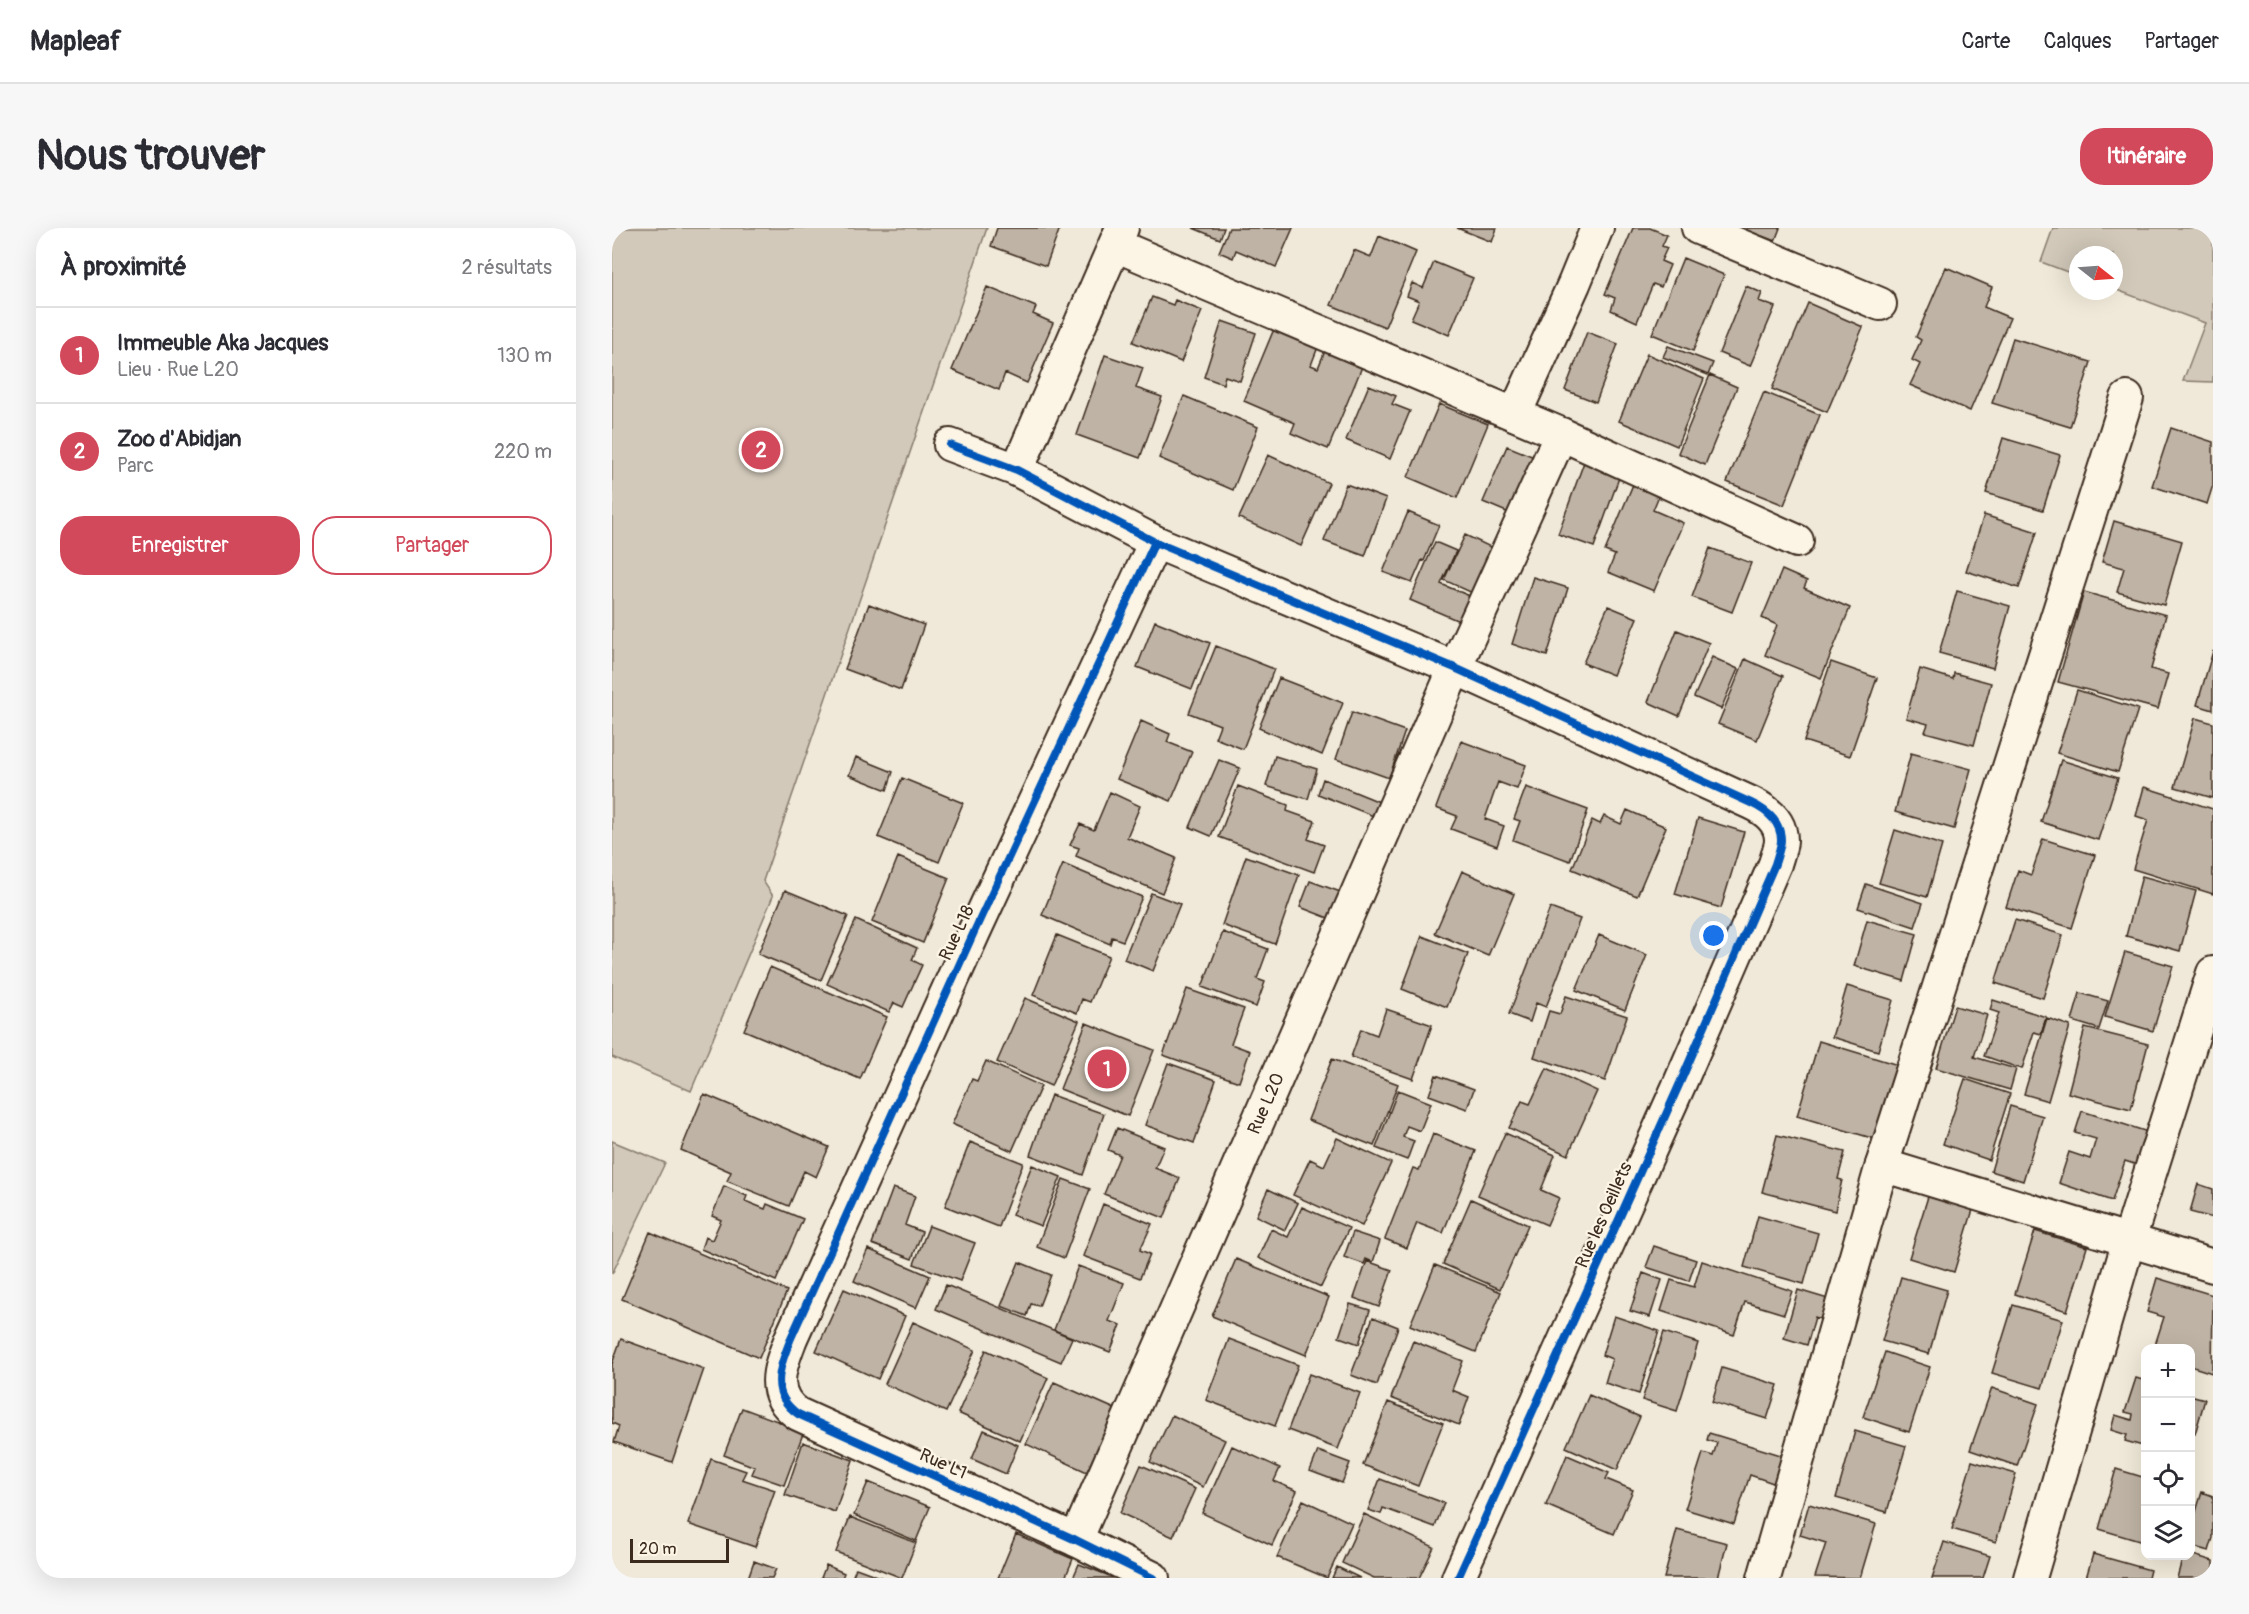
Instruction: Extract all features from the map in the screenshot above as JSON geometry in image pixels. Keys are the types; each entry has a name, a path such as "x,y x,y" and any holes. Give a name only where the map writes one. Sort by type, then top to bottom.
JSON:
{"street":[{"path":"1515,414 1562,312 1597,228"},
{"path":"1698,228 1880,304"},
{"path":"1017,470 1118,236 1797,540"},
{"path":"1764,1578 1882,1165 2127,398"},
{"name":"Rue L20","path":"1076,1540 1455,668 1561,434"},
{"name":"Rue les Oeillets","path":"950,445 1017,470 1155,542 1455,668 1766,810 1776,822 1781,840 1775,864 1680,1083 1458,1578"},
{"name":"Rue L18","path":"791,1338 974,932 1155,542"},
{"path":"2030,1578 2129,1240 2213,974"},
{"path":"1882,1165 2213,1266"},
{"name":"Rue L1","path":"791,1338 780,1368 778,1383 782,1398 798,1414 1076,1540 1153,1578"}],"shaded area":[{"path":"612,228 987,228 763,881 773,896 691,1091 612,1057"},
{"path":"2053,228 2213,228 2213,382 2183,381 2205,323 2123,292 2123,246 2069,246 2069,273 2041,262"},
{"path":"612,1141 665,1163 612,1274"}],"building":[{"path":"997,228 1060,228 1046,266 991,246"},
{"path":"1193,228 1224,228 1220,239"},
{"path":"1229,228 1293,228 1276,267 1236,250 1233,258 1219,252"},
{"path":"1457,228 1497,228 1492,242"},
{"path":"1633,228 1650,228 1667,235 1662,246 1667,248 1661,261 1670,265 1661,287 1653,284 1637,322 1611,310 1615,298 1605,294"},
{"path":"1747,228 1780,228 1775,241 1746,230"},
{"path":"1379,236 1416,252 1385,327 1331,305 1354,250 1371,257"},
{"path":"1683,258 1724,275 1693,351 1652,334"},
{"path":"1434,262 1473,278 1449,335 1411,319 1419,301 1407,296 1412,283 1423,288"},
{"path":"1946,267 1992,287 1984,307 2010,318 1970,411 1910,385 1920,364 1912,360 1921,340 1916,337"},
{"path":"1746,286 1762,293 1759,301 1775,307 1750,366 1719,353"},
{"path":"987,287 1036,307 1033,314 1053,323 1027,383 1005,373 999,390 952,370"},
{"path":"1152,297 1173,305 1175,300 1202,311 1181,362 1133,342"},
{"path":"1808,303 1863,327 1827,412 1772,389"},
{"path":"1222,321 1256,333 1240,381 1225,376 1223,384 1204,377"},
{"path":"1274,329 1318,347 1311,365 1318,368 1327,346 1364,362 1328,449 1291,433 1295,423 1244,401"},
{"path":"1587,332 1618,344 1596,402 1565,390"},
{"path":"2013,338 2091,362 2070,427 1992,403"},
{"path":"1668,346 1713,363 1708,375 1663,357"},
{"path":"1647,354 1704,379 1677,446 1619,421"},
{"path":"1105,355 1143,368 1136,388 1162,397 1140,458 1077,435"},
{"path":"1710,375 1737,387 1705,465 1678,453"},
{"path":"1369,385 1396,396 1392,404 1410,411 1390,459 1346,440"},
{"path":"1764,392 1820,415 1784,505 1727,482"},
{"path":"1184,396 1258,427 1233,490 1159,458"},
{"path":"1439,404 1488,424 1457,498 1408,477"},
{"path":"2171,428 2213,442 2213,485 2207,504 2152,486"},
{"path":"2003,438 2060,455 2043,510 1986,493"},
{"path":"1507,446 1539,459 1516,516 1483,502"},
{"path":"1268,455 1329,483 1301,546 1239,518"},
{"path":"1584,462 1620,475 1594,547 1558,534"},
{"path":"1634,482 1660,493 1653,510 1683,523 1654,591 1608,572 1615,555 1605,551"},
{"path":"1346,484 1386,499 1365,556 1324,541"},
{"path":"1408,512 1439,525 1412,583 1383,572"},
{"path":"1984,515 2037,532 2019,588 1966,571"},
{"path":"2114,521 2182,541 2164,605 2117,592 2124,568 2102,562"},
{"path":"1465,535 1497,550 1477,595 1444,580"},
{"path":"1435,542 1456,551 1441,584 1477,599 1466,624 1410,600"},
{"path":"1710,548 1751,563 1732,612 1692,597"},
{"path":"1782,570 1807,581 1804,588 1850,608 1821,678 1765,655 1777,625 1762,618"},
{"path":"1533,577 1568,588 1547,656 1512,644"},
{"path":"1957,591 2010,606 1993,668 1939,653"},
{"path":"2084,592 2166,615 2151,669 2168,674 2158,709 2058,682"},
{"path":"869,604 924,625 901,690 845,669"},
{"path":"1608,606 1637,618 1613,675 1583,663"},
{"path":"1155,621 1210,643 1192,689 1137,667"},
{"path":"1677,630 1709,643 1679,716 1648,702"},
{"path":"1216,646 1274,669 1243,749 1215,738 1220,725 1189,713"},
{"path":"2213,651 2213,710 2197,705"},
{"path":"1712,657 1738,669 1721,709 1694,697"},
{"path":"1745,659 1783,676 1757,740 1718,724"},
{"path":"1831,662 1877,678 1850,756 1804,741"},
{"path":"1920,669 1953,679 1954,673 1991,683 1974,745 1925,732 1928,724 1906,718"},
{"path":"1279,678 1343,703 1322,755 1259,728"},
{"path":"2077,690 2138,709 2118,772 2057,753"},
{"path":"1352,712 1405,731 1389,778 1336,759"},
{"path":"2195,718 2213,723 2213,798 2175,787"},
{"path":"1141,721 1170,734 1167,742 1192,752 1171,801 1117,779"},
{"path":"1461,741 1526,765 1517,789 1498,782 1485,819 1504,826 1497,846 1451,829 1457,816 1436,808"},
{"path":"1911,753 1971,769 1954,829 1895,812"},
{"path":"1275,756 1317,769 1308,799 1266,786"},
{"path":"856,757 893,772 887,790 849,775"},
{"path":"1219,760 1240,768 1211,836 1190,827"},
{"path":"2061,760 2118,778 2098,840 2041,822"},
{"path":"902,778 963,803 939,862 878,837"},
{"path":"1323,779 1387,805 1381,819 1318,794"},
{"path":"1238,786 1288,805 1287,811 1315,821 1308,839 1324,845 1314,872 1219,837"},
{"path":"1526,787 1588,810 1570,861 1513,840 1520,821 1514,819"},
{"path":"2144,787 2213,809 2213,894 2133,869 2148,820 2136,816"},
{"path":"1110,792 1140,806 1127,837 1176,858 1162,893 1076,856 1079,848 1070,845 1080,824 1094,830"},
{"path":"1627,810 1666,827 1637,896 1572,869 1592,820 1600,824 1604,816 1621,824"},
{"path":"1698,818 1744,832 1721,908 1675,894"},
{"path":"1895,830 1942,845 1927,897 1879,883"},
{"path":"2043,839 2095,855 2072,928 2006,907 2018,870 2031,875"},
{"path":"1246,856 1299,875 1275,944 1222,925"},
{"path":"898,857 949,878 923,943 872,922"},
{"path":"1063,864 1142,897 1123,941 1112,937 1110,944 1042,915"},
{"path":"1462,871 1514,894 1488,956 1435,933"},
{"path":"2142,876 2196,891 2180,951 2126,936"},
{"path":"1310,881 1346,894 1336,921 1300,907"},
{"path":"1866,884 1923,903 1915,927 1858,908"},
{"path":"785,890 848,916 821,980 758,954"},
{"path":"1151,893 1180,904 1153,971 1124,959"},
{"path":"1550,908 1580,919 1546,1007 1536,1003 1530,1022 1509,1014"},
{"path":"856,920 917,948 912,960 922,965 903,1007 894,1003 889,1012 827,984"},
{"path":"1867,920 1917,934 1904,981 1854,966"},
{"path":"2015,920 2063,935 2043,998 1995,983"},
{"path":"1223,932 1268,949 1257,979 1265,982 1256,1007 1202,987"},
{"path":"1057,935 1109,956 1090,1002 1082,999 1077,1013 1033,995"},
{"path":"1599,935 1647,955 1625,1010 1576,990"},
{"path":"1422,936 1468,954 1447,1007 1402,989"},
{"path":"2125,952 2173,966 2153,1031 2105,1017"},
{"path":"770,967 887,1017 860,1079 744,1030"},
{"path":"1847,986 1893,1000 1878,1051 1832,1037"},
{"path":"1187,989 1244,1009 1231,1044 1250,1051 1239,1082 1163,1055"},
{"path":"2080,993 2108,1001 2099,1029 2072,1021"},
{"path":"1566,996 1627,1016 1605,1081 1534,1057 1549,1011 1560,1014"},
{"path":"1025,998 1079,1021 1051,1086 997,1062"},
{"path":"1993,1000 2046,1017 2041,1034 2034,1032 2022,1069 1984,1056 1999,1013 1990,1010"},
{"path":"1955,1006 1987,1015 1974,1057 2016,1069 2010,1090 1936,1068"},
{"path":"1386,1009 1432,1025 1413,1079 1351,1057 1361,1029 1377,1035"},
{"path":"2047,1018 2070,1026 2048,1101 2024,1094"},
{"path":"1086,1023 1154,1050 1128,1116 1060,1089"},
{"path":"2085,1028 2148,1044 2131,1109 2068,1093"},
{"path":"1819,1041 1898,1065 1875,1139 1797,1116"},
{"path":"1332,1059 1398,1084 1374,1146 1308,1120"},
{"path":"986,1061 1041,1086 1012,1151 952,1124 972,1079 977,1081"},
{"path":"1168,1063 1216,1080 1194,1143 1145,1125"},
{"path":"1547,1068 1597,1091 1568,1155 1509,1128 1522,1101 1530,1104"},
{"path":"1436,1075 1474,1089 1467,1109 1429,1095"},
{"path":"1965,1079 2010,1094 1989,1160 1943,1144"},
{"path":"1398,1090 1431,1103 1420,1131 1407,1126 1403,1137 1414,1141 1407,1160 1376,1148"},
{"path":"704,1094 829,1147 816,1177 804,1171 789,1206 727,1181 731,1172 681,1150"},
{"path":"1051,1095 1104,1114 1083,1175 1030,1155"},
{"path":"2010,1106 2043,1116 2023,1181 1991,1171"},
{"path":"2082,1111 2151,1133 2140,1166 2125,1161 2112,1201 2059,1183 2069,1152 2090,1159 2096,1139 2075,1133"},
{"path":"1117,1128 1164,1147 1155,1168 1180,1178 1164,1218 1104,1194 1120,1155 1108,1150"},
{"path":"1505,1133 1555,1155 1541,1190 1559,1198 1547,1225 1478,1195"},
{"path":"1433,1134 1476,1151 1443,1233 1417,1223 1407,1248 1385,1239 1413,1168 1419,1170"},
{"path":"1777,1135 1845,1152 1838,1179 1842,1180 1835,1211 1762,1192"},
{"path":"1337,1138 1391,1163 1362,1226 1293,1195 1310,1159 1324,1166"},
{"path":"970,1142 1023,1163 999,1227 945,1206"},
{"path":"1032,1165 1061,1177 1041,1226 1012,1215"},
{"path":"1063,1179 1090,1189 1064,1258 1037,1247"},
{"path":"2198,1184 2213,1189 2213,1218 2190,1212"},
{"path":"724,1186 747,1196 745,1201 765,1209 767,1204 803,1219 776,1281 701,1249 705,1237 712,1240 721,1220 712,1216"},
{"path":"893,1188 915,1196 905,1225 922,1232 912,1259 872,1244"},
{"path":"1268,1189 1298,1203 1285,1230 1256,1216"},
{"path":"1930,1190 1975,1203 1954,1272 1909,1258"},
{"path":"1471,1199 1528,1225 1500,1289 1443,1264"},
{"path":"1103,1204 1152,1224 1140,1250 1150,1254 1140,1278 1083,1256"},
{"path":"1302,1207 1349,1228 1321,1287 1258,1258 1271,1229 1288,1237"},
{"path":"1758,1216 1818,1233 1804,1284 1744,1267"},
{"path":"929,1226 975,1243 960,1281 914,1264"},
{"path":"2035,1231 2087,1247 2067,1311 2015,1294"},
{"path":"650,1232 787,1291 759,1358 622,1299"},
{"path":"1353,1232 1380,1241 1373,1262 1366,1259 1364,1264 1344,1257"},
{"path":"1654,1246 1696,1260 1689,1281 1646,1267"},
{"path":"868,1249 930,1276 916,1308 854,1281"},
{"path":"1236,1259 1329,1297 1306,1355 1212,1316"},
{"path":"1367,1261 1392,1270 1379,1307 1354,1298"},
{"path":"1702,1261 1792,1291 1784,1314 1745,1302 1734,1335 1661,1311 1671,1280 1694,1287"},
{"path":"1019,1262 1051,1275 1039,1306 1031,1304 1027,1316 1001,1306"},
{"path":"1435,1265 1501,1292 1476,1352 1410,1325"},
{"path":"1078,1266 1124,1283 1109,1321 1121,1325 1110,1352 1054,1330"},
{"path":"1643,1273 1662,1280 1650,1317 1630,1311"},
{"path":"1901,1277 1947,1290 1929,1354 1882,1341"},
{"path":"2157,1278 2213,1295 2212,1373 2195,1368 2195,1344 2155,1344 2164,1317 2147,1312"},
{"path":"946,1285 1072,1338 1061,1362 936,1309"},
{"path":"844,1289 905,1316 878,1379 816,1351"},
{"path":"1798,1290 1828,1299 1822,1320 1815,1317 1807,1345 1784,1338"},
{"path":"1350,1304 1370,1310 1359,1344 1339,1337"},
{"path":"2013,1305 2063,1320 2042,1388 1992,1373"},
{"path":"1614,1316 1659,1331 1639,1394 1605,1383 1612,1359 1602,1355"},
{"path":"1373,1317 1398,1327 1377,1385 1351,1375"},
{"path":"913,1322 975,1350 946,1412 885,1384"},
{"path":"1664,1332 1698,1343 1677,1411 1642,1400"},
{"path":"621,1339 704,1369 672,1462 614,1442 619,1426 612,1423 612,1364"},
{"path":"1229,1339 1298,1365 1275,1426 1206,1400"},
{"path":"1413,1341 1463,1361 1452,1390 1469,1397 1459,1425 1391,1398"},
{"path":"986,1350 1048,1378 1020,1441 958,1413"},
{"path":"1885,1352 1930,1367 1909,1432 1863,1417"},
{"path":"1722,1368 1778,1385 1767,1419 1712,1402"},
{"path":"1309,1374 1360,1393 1338,1449 1288,1430"},
{"path":"2136,1378 2141,1380 2141,1446 2125,1441 2127,1435 2111,1430 2115,1415 2132,1420 2133,1414 2125,1412"},
{"path":"1054,1382 1115,1409 1087,1472 1026,1444"},
{"path":"1992,1388 2038,1404 2017,1466 1970,1450"},
{"path":"1589,1395 1640,1417 1617,1470 1566,1447"},
{"path":"2195,1396 2205,1399 2195,1434"},
{"path":"1388,1402 1443,1423 1418,1486 1363,1465"},
{"path":"742,1408 804,1431 784,1485 752,1474 755,1467 724,1455"},
{"path":"1172,1415 1225,1440 1203,1487 1150,1462"},
{"path":"984,1430 1018,1445 1006,1474 972,1459"},
{"path":"1855,1431 1906,1446 1887,1512 1836,1498"},
{"path":"1709,1433 1784,1456 1776,1484 1750,1475 1734,1524 1685,1509 1703,1453 1713,1456 1717,1443 1707,1440"},
{"path":"803,1442 853,1460 835,1512 785,1495"},
{"path":"1232,1446 1280,1468 1274,1481 1297,1491 1272,1545 1202,1513"},
{"path":"1318,1451 1350,1463 1342,1483 1310,1471"},
{"path":"1567,1455 1609,1473 1606,1479 1633,1490 1614,1534 1546,1505"},
{"path":"711,1459 746,1471 742,1479 775,1490 755,1547 688,1524"},
{"path":"1972,1461 2016,1474 1996,1542 1952,1529"},
{"path":"1141,1465 1195,1489 1173,1537 1120,1513"},
{"path":"2116,1469 2141,1476 2141,1542 2099,1529"},
{"path":"1380,1479 1444,1503 1435,1527 1383,1508 1381,1514 1368,1510"},
{"path":"868,1482 930,1507 916,1541 854,1515"},
{"path":"2202,1492 2213,1496 2213,1538 2209,1551 2195,1547 2195,1515"},
{"path":"1303,1500 1352,1523 1327,1578 1277,1557"},
{"path":"1809,1504 1876,1524 1860,1578 1815,1577 1826,1543 1800,1535"},
{"path":"1364,1514 1434,1547 1419,1578 1374,1578 1342,1563"},
{"path":"850,1517 916,1543 902,1578 836,1552"},
{"path":"1677,1530 1727,1543 1718,1578 1664,1578"},
{"path":"1016,1534 1073,1559 1065,1578 998,1578"},
{"path":"1944,1542 1990,1556 1983,1578 1932,1578"},
{"path":"2093,1554 2150,1570 2148,1578 2086,1578"},
{"path":"2195,1556 2213,1561 2213,1578 2177,1578 2182,1560 2195,1560"},
{"path":"754,1561 776,1569 772,1578 748,1578"},
{"path":"1079,1564 1115,1578 1073,1578"},
{"path":"826,1565 844,1573 842,1578 821,1578"},
{"path":"1337,1567 1360,1578 1332,1578"},
{"path":"856,1568 883,1578 852,1578"}],"cycle path":[{"path":"950,445 1017,470 1155,542 1455,668 1751,803 1767,813 1778,827 1781,843 1775,864 1680,1083 1458,1578"},
{"path":"1153,1578 1076,1540 798,1414 783,1397 779,1379 780,1369 791,1338 974,932 1155,542"}],"place":[{"name":"Zoo d'Abidjan","path":"761,450"},
{"name":"Immeuble Aka Jacques","path":"1107,1069"}]}
